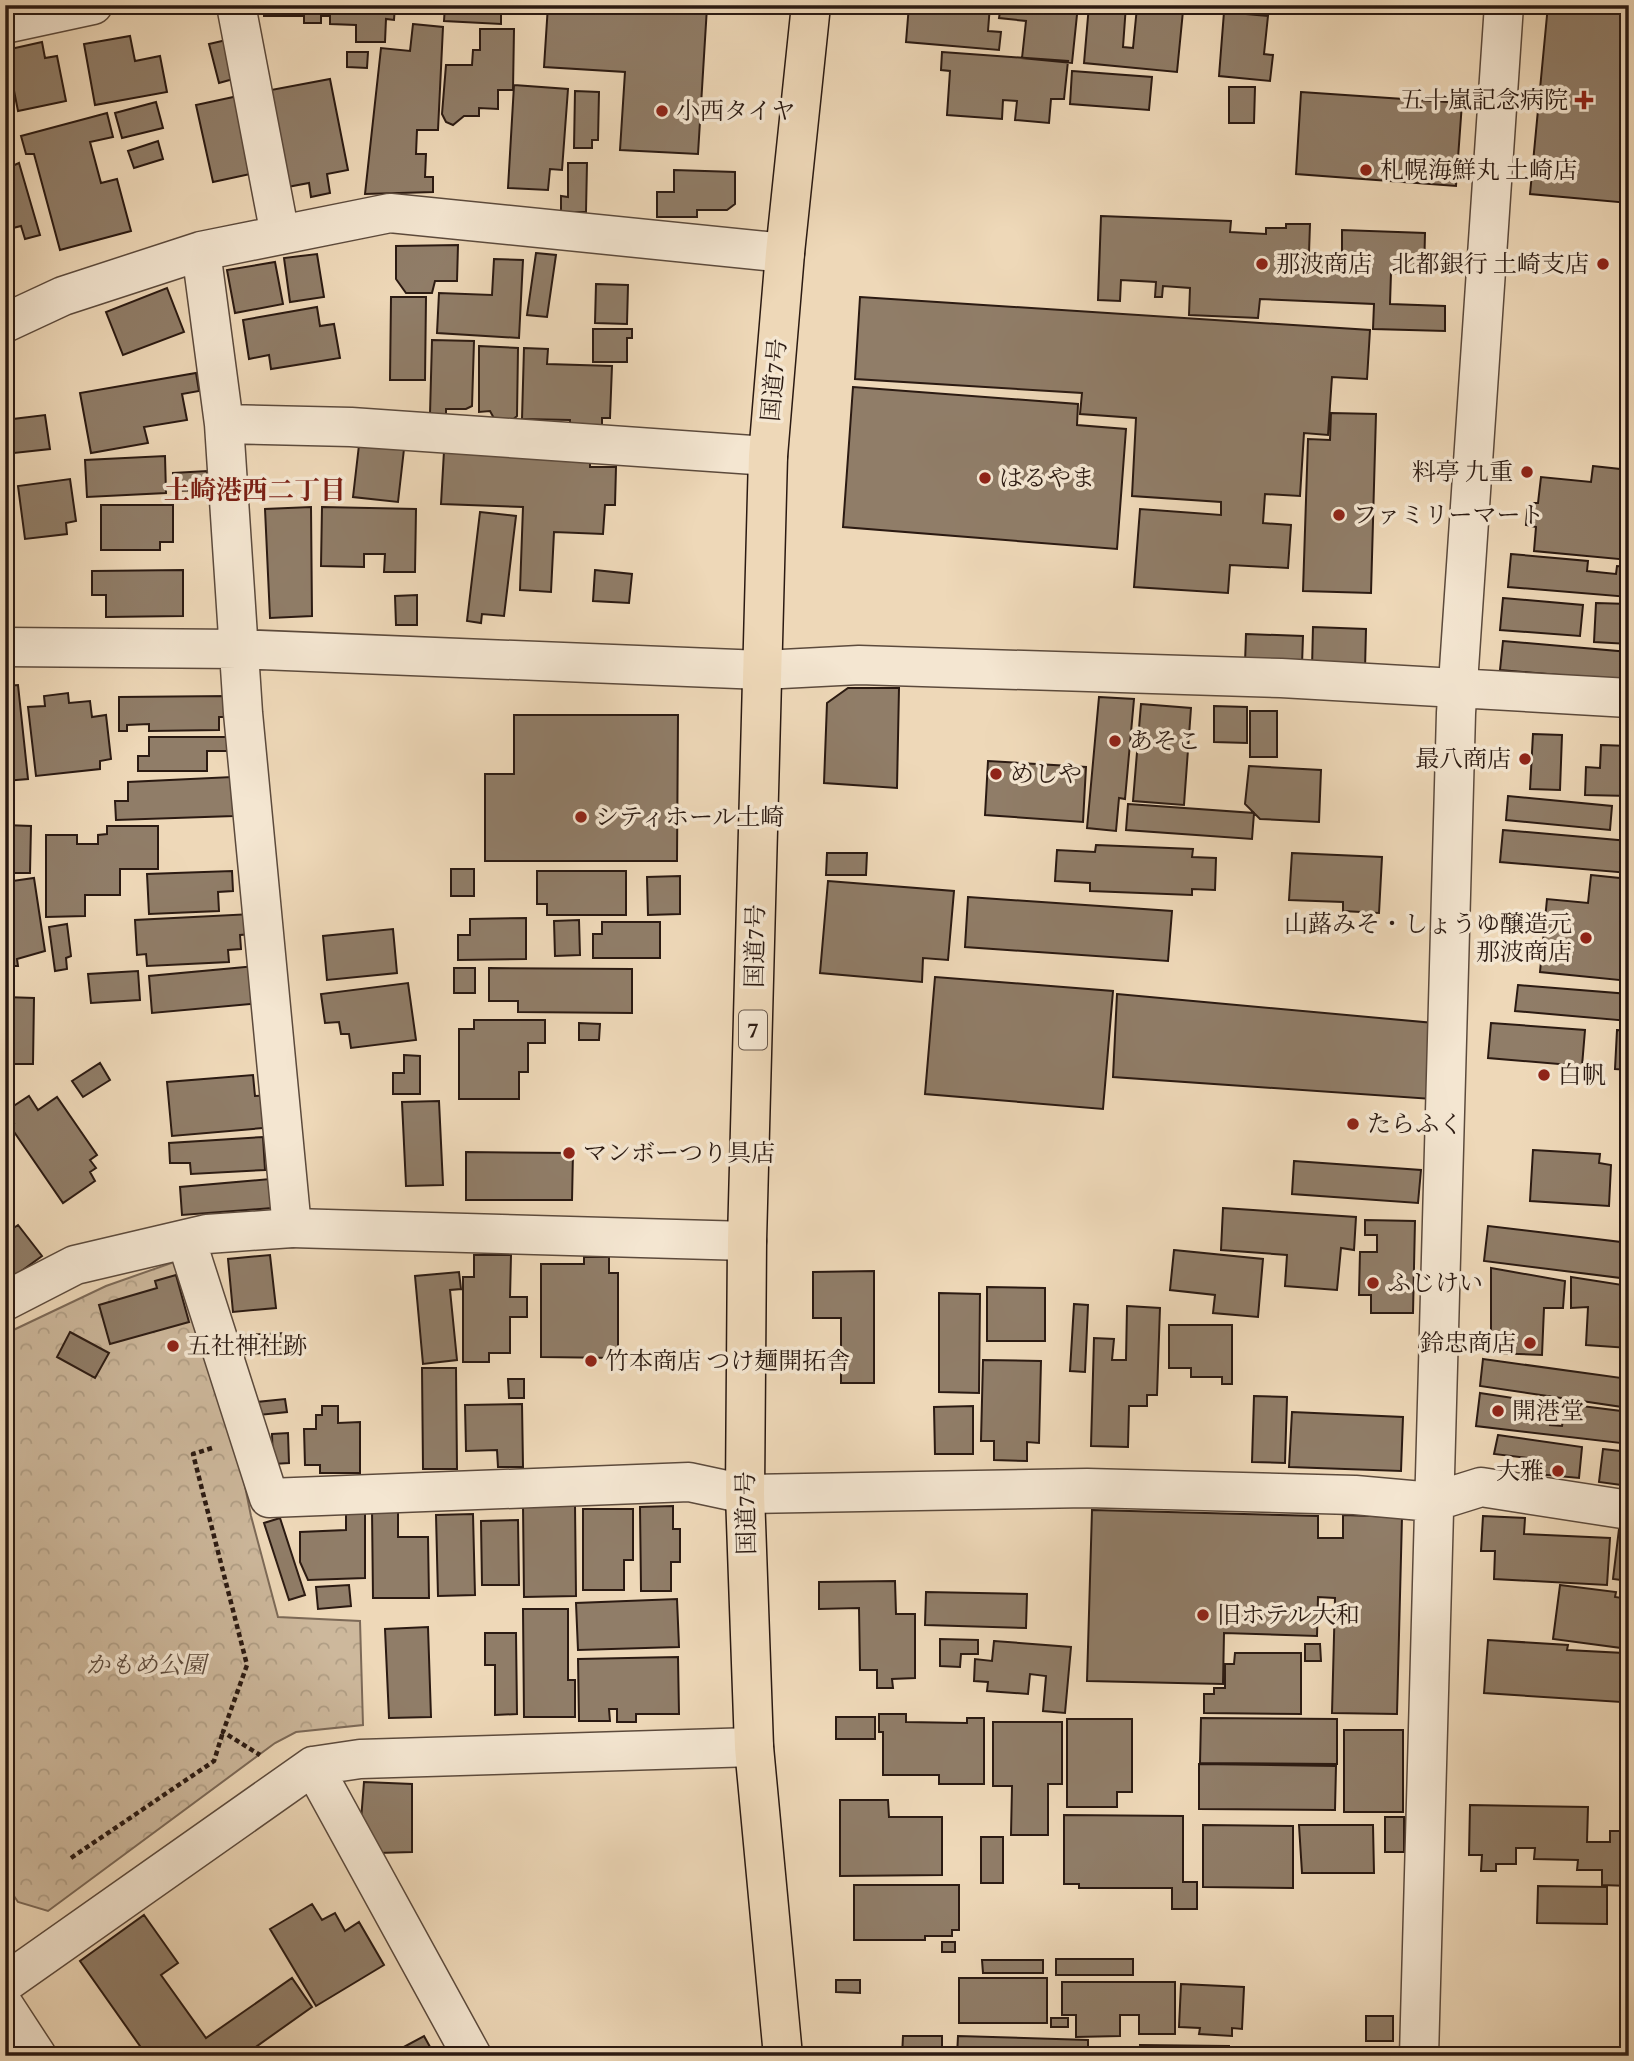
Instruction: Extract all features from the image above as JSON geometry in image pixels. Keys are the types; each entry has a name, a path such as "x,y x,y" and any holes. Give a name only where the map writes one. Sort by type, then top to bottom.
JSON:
{"highway":[{"name":"国道7号","path":"783,2056 754,1747 745,1494 747,1241 768,456 785,253 811,5"}],"street":[{"path":"5,24 93,5"},
{"path":"236,5 280,235"},
{"path":"1419,2056 1457,690 1504,5"},
{"path":"5,323 64,296 201,251 390,213 785,253"},
{"path":"201,251 224,425 238,649 292,1228"},
{"path":"224,425 351,426 768,456"},
{"path":"5,647 238,649 762,670 886,666 1281,678 1629,698"},
{"path":"5,1301 75,1265 207,1234 292,1228 747,1241"},
{"path":"186,1239 269,1498 689,1482 745,1494 1087,1488 1356,1495 1433,1502 1481,1487 1629,1510"},
{"path":"5,1983 304,1772 360,1759 754,1747"},
{"path":"304,1772 472,2056"},
{"path":"5,2007 37,2056"}],"path":[{"path":"71,1858 214,1761 247,1665 193,1454 249,1436"},
{"path":"223,1732 304,1772"}],"green space":[{"name":"かもめ公園","path":"177,1261 232,1422 251,1516 278,1617 360,1621 363,1725 296,1732 275,1743 48,1911 18,1902 5,1883 5,1334 106,1286"}],"building":[{"path":"264,5 395,5 394,20 386,19 385,42 356,42 356,25 330,24 330,16 321,16 321,23 304,23 304,16 264,16"},
{"path":"445,5 501,5 501,24 444,21"},
{"name":"小西タイヤ","path":"548,5 707,7 698,154 620,150 625,72 544,67"},
{"path":"909,5 990,5 988,31 1001,32 999,50 906,42"},
{"path":"1001,5 1078,5 1072,63 1022,58 1026,21 999,18"},
{"path":"1089,5 1126,5 1123,47 1133,48 1137,7 1183,11 1177,72 1084,63"},
{"path":"1310,5 1383,5 1383,12 1310,8"},
{"path":"1397,5 1420,5 1420,9 1397,8"},
{"name":"五十嵐記念病院","path":"1548,5 1629,5 1629,203 1530,194"},
{"path":"1224,12 1268,16 1264,54 1273,55 1270,81 1219,76"},
{"path":"413,24 443,27 438,130 417,130 416,154 426,154 425,177 433,177 433,192 365,194 381,48 410,51"},
{"path":"480,29 514,29 513,90 498,90 498,109 479,108 479,116 464,116 453,125 446,122 442,114 446,65 472,65 473,50 480,50"},
{"path":"130,36 135,61 160,56 167,92 95,105 84,44"},
{"path":"235,38 244,76 219,83 209,44"},
{"path":"42,42 45,58 57,56 66,101 18,111 6,50"},
{"path":"347,52 368,52 367,68 347,67"},
{"path":"942,52 1068,61 1064,99 1051,99 1049,123 1015,120 1017,101 1003,100 1002,119 947,115 950,71 941,70"},
{"path":"1072,71 1152,77 1149,110 1070,104"},
{"path":"330,79 348,170 327,174 330,193 311,197 309,183 282,188 271,90"},
{"path":"514,85 568,89 562,170 550,169 548,190 508,188"},
{"path":"1229,87 1255,87 1254,123 1229,123"},
{"path":"575,91 599,92 598,140 592,140 592,148 574,148"},
{"path":"1301,92 1462,103 1456,186 1296,174"},
{"path":"238,96 255,173 213,182 196,105"},
{"path":"156,102 163,128 122,138 115,113"},
{"path":"107,113 113,137 90,142 101,183 117,179 131,231 60,250 34,154 26,154 21,136"},
{"path":"158,141 163,159 134,168 128,151"},
{"path":"19,163 40,235 25,239 21,226 13,228 5,201 5,177 12,175 10,167"},
{"path":"568,163 587,163 586,212 561,212 561,196 568,197"},
{"path":"674,170 735,172 735,204 727,210 697,210 697,217 657,217 657,192 674,192"},
{"name":"那波商店","path":"1101,216 1231,221 1230,232 1266,234 1266,228 1286,228 1286,224 1310,224 1309,253 1342,255 1342,230 1425,233 1424,274 1391,273 1390,304 1445,306 1445,331 1373,329 1374,304 1260,299 1258,318 1189,315 1190,288 1163,286 1162,297 1155,297 1156,282 1121,280 1120,301 1098,300"},
{"path":"458,245 457,281 435,281 432,293 406,293 396,279 396,246"},
{"path":"536,253 556,255 547,317 527,315"},
{"path":"317,254 324,297 290,302 284,258"},
{"path":"494,259 523,260 519,338 437,333 439,293 492,295"},
{"path":"275,262 283,304 235,313 227,270"},
{"path":"596,284 628,285 627,324 595,323"},
{"path":"167,288 184,332 123,355 106,312"},
{"path":"391,297 426,297 425,380 390,380"},
{"path":"860,297 1370,330 1367,379 1332,377 1328,435 1304,433 1300,496 1265,494 1263,523 1291,525 1288,568 1230,565 1228,593 1134,587 1140,509 1221,515 1221,502 1132,496 1136,418 1080,414 1082,393 855,379"},
{"path":"317,307 320,326 334,324 340,358 271,369 269,355 249,359 243,320"},
{"path":"593,329 632,329 632,338 627,338 627,362 593,362"},
{"path":"432,340 474,341 472,406 466,409 446,409 446,415 430,414"},
{"path":"479,346 518,348 517,416 510,422 496,422 490,411 479,412"},
{"path":"524,348 548,349 547,364 612,366 610,418 602,418 602,427 570,426 570,420 522,419"},
{"path":"196,373 199,391 182,394 187,420 144,427 148,443 91,453 80,393"},
{"name":"はるやま","path":"853,387 1078,404 1077,425 1126,429 1117,549 843,527"},
{"name":"ファミリーマート","path":"1331,413 1376,414 1371,593 1303,591 1308,439 1330,440"},
{"path":"45,415 50,449 5,454 5,420"},
{"path":"359,445 404,449 398,502 353,497"},
{"path":"444,451 590,458 590,467 616,467 615,505 605,505 603,534 554,532 551,592 520,590 523,507 441,504"},
{"path":"165,456 166,493 87,497 85,460"},
{"path":"1593,466 1629,470 1629,560 1534,551 1536,527 1526,525 1528,503 1538,503 1541,477 1591,482"},
{"path":"207,471 208,490 173,491 173,473"},
{"path":"70,479 76,521 66,523 67,534 25,539 18,486"},
{"path":"101,505 173,505 173,542 160,542 160,550 101,550"},
{"path":"311,507 312,616 270,618 265,509"},
{"path":"322,507 416,509 415,572 384,572 385,554 364,554 364,567 321,566"},
{"path":"480,512 516,516 504,616 482,614 481,623 467,621"},
{"path":"1511,554 1588,561 1587,571 1616,574 1617,566 1629,567 1629,597 1508,587"},
{"path":"183,570 183,616 106,617 106,595 92,595 92,571"},
{"path":"595,570 632,574 629,603 593,601"},
{"path":"417,595 417,625 396,625 395,596"},
{"path":"1503,598 1583,605 1580,636 1500,630"},
{"path":"1596,603 1629,604 1629,644 1594,642"},
{"path":"1313,627 1366,629 1365,670 1312,668"},
{"path":"1246,634 1303,636 1302,665 1245,663"},
{"path":"1503,641 1629,652 1629,681 1500,670"},
{"path":"18,685 28,779 5,781 5,686"},
{"path":"848,688 899,688 897,788 824,783 827,703"},
{"path":"68,693 69,703 90,701 92,717 106,715 111,759 100,761 100,769 36,776 28,707 45,706 44,696"},
{"path":"228,696 228,717 219,717 219,730 149,731 149,724 127,725 127,731 119,731 119,697"},
{"path":"1099,697 1134,699 1125,799 1119,798 1116,831 1087,828"},
{"path":"1141,704 1191,708 1184,805 1133,801"},
{"path":"1214,706 1247,707 1247,743 1214,742"},
{"path":"1250,711 1277,711 1277,757 1250,757"},
{"name":"シティホール土崎","path":"514,715 678,715 677,861 485,861 485,774 514,774"},
{"path":"1533,734 1562,735 1560,790 1530,789"},
{"path":"149,737 235,737 235,751 207,751 207,771 138,771 138,756 149,756"},
{"path":"1601,745 1629,746 1629,796 1585,795 1586,767 1600,768"},
{"path":"988,761 1086,767 1083,822 985,815"},
{"path":"1249,766 1321,770 1319,822 1260,819 1245,804"},
{"path":"232,777 234,816 116,820 115,801 128,801 128,782"},
{"path":"1508,796 1612,806 1610,830 1506,820"},
{"path":"1128,804 1254,813 1252,839 1126,830"},
{"path":"1621,808 1629,808 1629,831 1621,831"},
{"path":"5,825 31,826 30,873 5,873"},
{"path":"107,826 158,826 158,869 120,869 120,895 85,895 85,916 46,917 46,835 77,835 77,844 98,844 98,835 107,834"},
{"path":"1503,830 1629,841 1629,873 1500,862"},
{"path":"1096,845 1193,849 1192,857 1216,858 1215,890 1192,889 1192,895 1090,891 1090,883 1055,881 1057,850 1095,852"},
{"path":"827,853 867,853 866,875 826,875"},
{"path":"1292,853 1382,857 1379,913 1343,911 1343,902 1289,900"},
{"path":"451,869 474,869 474,896 451,896"},
{"path":"232,871 233,891 218,892 219,911 149,914 147,874"},
{"path":"537,871 626,871 626,915 547,915 547,904 537,904"},
{"name":"山蕗みそ・しょうゆ醸造元 那波商店","path":"1591,875 1629,879 1629,981 1540,972 1547,899 1588,903"},
{"path":"680,876 680,914 648,915 647,877"},
{"path":"34,878 45,951 17,959 18,966 5,966 5,882"},
{"path":"828,881 954,891 948,960 923,958 922,982 820,973"},
{"path":"968,897 1172,911 1168,961 965,947"},
{"path":"252,914 253,934 240,935 241,949 228,950 229,962 147,966 146,954 137,955 135,920"},
{"path":"526,918 526,959 458,960 458,935 470,935 470,919"},
{"path":"579,920 580,955 555,956 554,921"},
{"path":"602,922 660,922 660,958 593,958 593,934 602,934"},
{"path":"67,924 71,956 66,958 67,969 55,971 49,927"},
{"path":"393,929 397,973 327,980 323,936"},
{"path":"257,966 261,1003 152,1013 149,976"},
{"path":"454,968 475,968 475,993 454,993"},
{"path":"489,968 632,969 632,1013 518,1012 518,1001 489,1001"},
{"path":"138,971 140,1000 91,1003 88,974"},
{"path":"935,977 1113,991 1103,1109 925,1094"},
{"path":"408,983 416,1040 351,1048 349,1034 341,1034 339,1022 325,1023 321,994"},
{"path":"1518,985 1629,994 1629,1021 1515,1011"},
{"path":"1117,994 1434,1023 1432,1099 1113,1077"},
{"path":"5,997 34,998 33,1064 5,1064"},
{"path":"474,1020 545,1020 545,1043 528,1043 528,1072 519,1072 519,1099 459,1099 459,1029 474,1029"},
{"path":"579,1023 600,1024 599,1040 579,1040"},
{"path":"1491,1023 1585,1030 1582,1066 1488,1058"},
{"path":"1617,1030 1629,1031 1629,1070 1615,1069"},
{"path":"404,1055 420,1056 420,1094 393,1094 393,1073 404,1073"},
{"path":"100,1063 110,1080 83,1097 72,1081"},
{"path":"253,1075 255,1096 272,1095 275,1127 172,1136 167,1082"},
{"path":"29,1096 38,1110 57,1097 97,1155 90,1160 96,1168 90,1172 95,1181 63,1203 10,1126 14,1123 6,1111"},
{"path":"439,1101 443,1185 406,1186 402,1102"},
{"path":"263,1137 265,1170 191,1174 190,1163 170,1163 169,1143"},
{"path":"1533,1150 1600,1154 1599,1163 1611,1165 1609,1206 1530,1201"},
{"path":"466,1152 573,1153 572,1200 466,1200"},
{"path":"1294,1161 1421,1170 1418,1203 1292,1194"},
{"path":"270,1179 272,1208 182,1215 180,1187"},
{"path":"1223,1208 1356,1217 1354,1250 1341,1248 1337,1290 1285,1286 1287,1255 1221,1250"},
{"path":"1365,1220 1415,1221 1413,1313 1371,1313 1371,1295 1359,1295 1360,1252 1377,1252 1377,1235 1365,1235"},
{"path":"18,1225 42,1256 5,1283 5,1234"},
{"path":"1488,1226 1629,1243 1629,1279 1484,1261"},
{"path":"1174,1250 1263,1259 1258,1317 1213,1313 1215,1295 1170,1290"},
{"path":"270,1255 276,1308 233,1312 228,1259"},
{"path":"474,1255 511,1255 510,1297 527,1297 527,1317 510,1317 510,1353 489,1353 489,1362 463,1362 463,1277 474,1277"},
{"path":"584,1257 609,1257 609,1273 618,1273 618,1358 541,1357 541,1264 584,1264"},
{"path":"1491,1268 1565,1281 1563,1308 1544,1308 1542,1355 1491,1353"},
{"path":"874,1271 874,1383 841,1383 841,1318 813,1318 813,1272"},
{"path":"459,1272 461,1289 450,1290 457,1360 423,1364 415,1276"},
{"path":"176,1275 189,1322 110,1344 99,1305 157,1288 155,1281"},
{"path":"1571,1277 1629,1286 1629,1348 1586,1345 1588,1307 1571,1308"},
{"path":"987,1287 1045,1288 1045,1341 987,1341"},
{"path":"939,1293 980,1294 979,1393 939,1392"},
{"path":"1074,1304 1088,1305 1085,1372 1070,1371"},
{"path":"1127,1306 1160,1308 1157,1395 1147,1395 1147,1406 1129,1406 1128,1447 1091,1446 1094,1338 1114,1339 1112,1360 1126,1360"},
{"path":"1169,1325 1232,1325 1232,1384 1222,1384 1222,1377 1191,1377 1191,1368 1169,1368"},
{"path":"70,1332 109,1353 95,1378 57,1357"},
{"path":"287,1333 288,1352 245,1354 245,1335"},
{"path":"1483,1359 1629,1379 1629,1408 1480,1386"},
{"path":"983,1360 1041,1361 1039,1443 1027,1442 1027,1461 994,1460 994,1441 981,1441"},
{"path":"422,1368 456,1368 457,1469 423,1469"},
{"path":"508,1379 524,1379 524,1398 509,1398"},
{"path":"1480,1393 1552,1404 1550,1425 1562,1426 1566,1404 1629,1412 1629,1444 1476,1426"},
{"path":"1254,1396 1287,1397 1285,1463 1252,1462"},
{"path":"285,1399 287,1412 259,1415 257,1402"},
{"path":"522,1404 523,1467 498,1467 497,1450 466,1451 465,1405"},
{"path":"322,1406 338,1406 338,1423 360,1422 360,1473 320,1473 320,1465 305,1465 304,1429 316,1429 316,1415 322,1415"},
{"path":"973,1406 973,1454 935,1454 934,1407"},
{"path":"1292,1412 1403,1417 1401,1471 1289,1467"},
{"path":"288,1433 289,1463 273,1464 272,1434"},
{"path":"1498,1435 1582,1447 1579,1478 1526,1473 1528,1458 1494,1454"},
{"path":"1603,1449 1629,1452 1629,1486 1599,1482"},
{"path":"575,1504 576,1596 524,1597 523,1505"},
{"path":"673,1506 673,1529 680,1529 680,1562 671,1562 671,1591 641,1591 640,1507"},
{"path":"365,1508 365,1578 308,1580 300,1562 300,1532 346,1530 346,1509"},
{"path":"372,1509 398,1509 398,1537 428,1537 429,1598 373,1598"},
{"path":"583,1509 633,1509 633,1560 624,1560 624,1590 583,1590"},
{"name":"旧ホテル大和","path":"1092,1510 1318,1516 1318,1538 1343,1538 1343,1515 1402,1517 1397,1714 1332,1713 1335,1598 1318,1597 1317,1636 1224,1633 1223,1684 1087,1681"},
{"path":"473,1514 475,1595 438,1596 436,1515"},
{"path":"1483,1516 1525,1518 1524,1534 1610,1538 1607,1585 1494,1579 1495,1551 1481,1551"},
{"path":"280,1518 305,1595 289,1600 264,1523"},
{"path":"518,1520 519,1585 482,1585 481,1521"},
{"path":"1619,1529 1629,1531 1629,1581 1613,1579"},
{"path":"895,1581 896,1614 915,1614 915,1678 892,1679 893,1688 877,1688 877,1670 860,1670 859,1608 819,1609 819,1582"},
{"path":"349,1585 351,1606 318,1609 316,1587"},
{"path":"1560,1585 1616,1592 1615,1597 1629,1599 1629,1649 1553,1639"},
{"path":"926,1592 1027,1594 1026,1628 925,1625"},
{"path":"677,1599 679,1647 578,1650 576,1603"},
{"path":"523,1609 568,1609 568,1680 575,1680 575,1717 524,1717"},
{"path":"428,1627 431,1717 389,1718 385,1629"},
{"path":"485,1633 516,1633 517,1714 495,1715 495,1665 485,1665"},
{"path":"940,1639 978,1640 978,1654 961,1654 960,1667 940,1666"},
{"path":"1488,1640 1568,1645 1567,1650 1624,1653 1621,1702 1484,1693"},
{"path":"994,1641 1071,1647 1065,1713 1043,1711 1046,1676 1030,1674 1028,1694 987,1691 988,1682 974,1681 975,1659 992,1661"},
{"path":"1305,1644 1320,1644 1321,1661 1305,1661"},
{"path":"1235,1653 1301,1653 1301,1714 1204,1713 1204,1694 1214,1694 1214,1688 1225,1688 1225,1664 1234,1664"},
{"path":"678,1657 679,1714 636,1714 636,1722 617,1722 617,1709 609,1709 610,1721 579,1721 578,1659"},
{"path":"879,1714 906,1714 906,1722 967,1723 967,1718 984,1718 984,1784 939,1784 939,1775 883,1775 883,1732 879,1732"},
{"path":"836,1717 875,1717 875,1739 836,1739"},
{"path":"1201,1718 1337,1719 1337,1764 1200,1763"},
{"path":"1067,1719 1132,1719 1132,1792 1117,1792 1117,1807 1067,1807"},
{"path":"993,1722 1062,1722 1062,1784 1048,1784 1048,1835 1011,1835 1012,1786 993,1786"},
{"path":"1344,1730 1403,1730 1403,1812 1344,1812"},
{"path":"1199,1764 1336,1766 1335,1810 1199,1809"},
{"path":"364,1782 412,1784 412,1852 378,1853 361,1820"},
{"path":"840,1800 888,1800 889,1817 942,1817 942,1875 840,1876"},
{"path":"1470,1805 1588,1807 1587,1842 1610,1842 1610,1831 1629,1831 1629,1886 1602,1885 1602,1870 1577,1870 1578,1860 1534,1859 1535,1848 1516,1848 1516,1864 1496,1864 1496,1871 1481,1871 1482,1855 1469,1855"},
{"path":"1064,1815 1183,1816 1183,1882 1197,1882 1197,1909 1172,1909 1172,1888 1079,1888 1079,1884 1064,1884"},
{"path":"1385,1817 1404,1817 1404,1852 1385,1852"},
{"path":"1203,1825 1293,1826 1293,1888 1203,1887"},
{"path":"1299,1825 1373,1825 1374,1873 1302,1873"},
{"path":"981,1837 1003,1837 1003,1883 981,1883"},
{"path":"854,1885 959,1885 959,1930 952,1930 952,1936 925,1936 925,1940 854,1940"},
{"path":"1538,1886 1607,1887 1607,1924 1537,1923"},
{"path":"312,1904 322,1920 335,1913 345,1931 359,1922 384,1965 316,2006 270,1929"},
{"path":"144,1915 178,1963 161,1975 206,2038 292,1978 312,2007 243,2056 147,2056 80,1961"},
{"path":"942,1942 955,1942 955,1952 942,1952"},
{"path":"1056,1959 1133,1959 1133,1975 1056,1975"},
{"path":"982,1960 1043,1960 1043,1973 983,1973"},
{"path":"959,1978 1047,1978 1047,2023 959,2023"},
{"path":"836,1980 860,1980 860,1993 836,1992"},
{"path":"1062,1982 1175,1982 1175,2034 1139,2034 1139,2015 1120,2015 1120,2036 1076,2037 1076,2015 1062,2015"},
{"path":"1181,1984 1244,1987 1242,2029 1232,2028 1232,2036 1199,2034 1200,2028 1179,2027"},
{"path":"1366,2016 1393,2016 1393,2041 1366,2041"},
{"path":"1051,2018 1068,2018 1068,2027 1051,2027"},
{"path":"424,2036 435,2056 387,2056"},
{"path":"903,2036 942,2036 942,2056 902,2056"},
{"path":"958,2036 1088,2040 1088,2056 957,2056"},
{"path":"1140,2045 1229,2046 1229,2056 1140,2056"},
{"path":"1469,2050 1496,2051 1496,2056 1469,2056"},
{"path":"1519,2051 1629,2055 1629,2056 1519,2056"}],"place":[{"name":"五十嵐記念病院","path":"1584,100"},
{"name":"小西タイヤ","path":"662,111"},
{"name":"札幌海鮮丸 土崎店","path":"1366,170"},
{"name":"那波商店","path":"1262,264"},
{"name":"北都銀行 土崎支店","path":"1603,264"},
{"name":"料亭 九重","path":"1527,472"},
{"name":"はるやま","path":"985,478"},
{"name":"ファミリーマート","path":"1339,515"},
{"name":"あそこ","path":"1115,741"},
{"name":"最八商店","path":"1525,759"},
{"name":"めしや","path":"996,774"},
{"name":"シティホール土崎","path":"581,817"},
{"name":"山蕗みそ・しょうゆ醸造元 那波商店","path":"1586,938"},
{"name":"白帆","path":"1544,1075"},
{"name":"たらふく","path":"1353,1124"},
{"name":"マンボーつり具店","path":"569,1153"},
{"name":"ふじけい","path":"1373,1283"},
{"name":"鈴忠商店","path":"1530,1343"},
{"name":"五社神社跡","path":"173,1346"},
{"name":"竹本商店 つけ麺開拓舎","path":"591,1361"},
{"name":"開港堂","path":"1498,1411"},
{"name":"大雅","path":"1558,1471"},
{"name":"旧ホテル大和","path":"1203,1615"}],"district":[{"name":"土崎港西二丁目","path":"255,490"}]}
